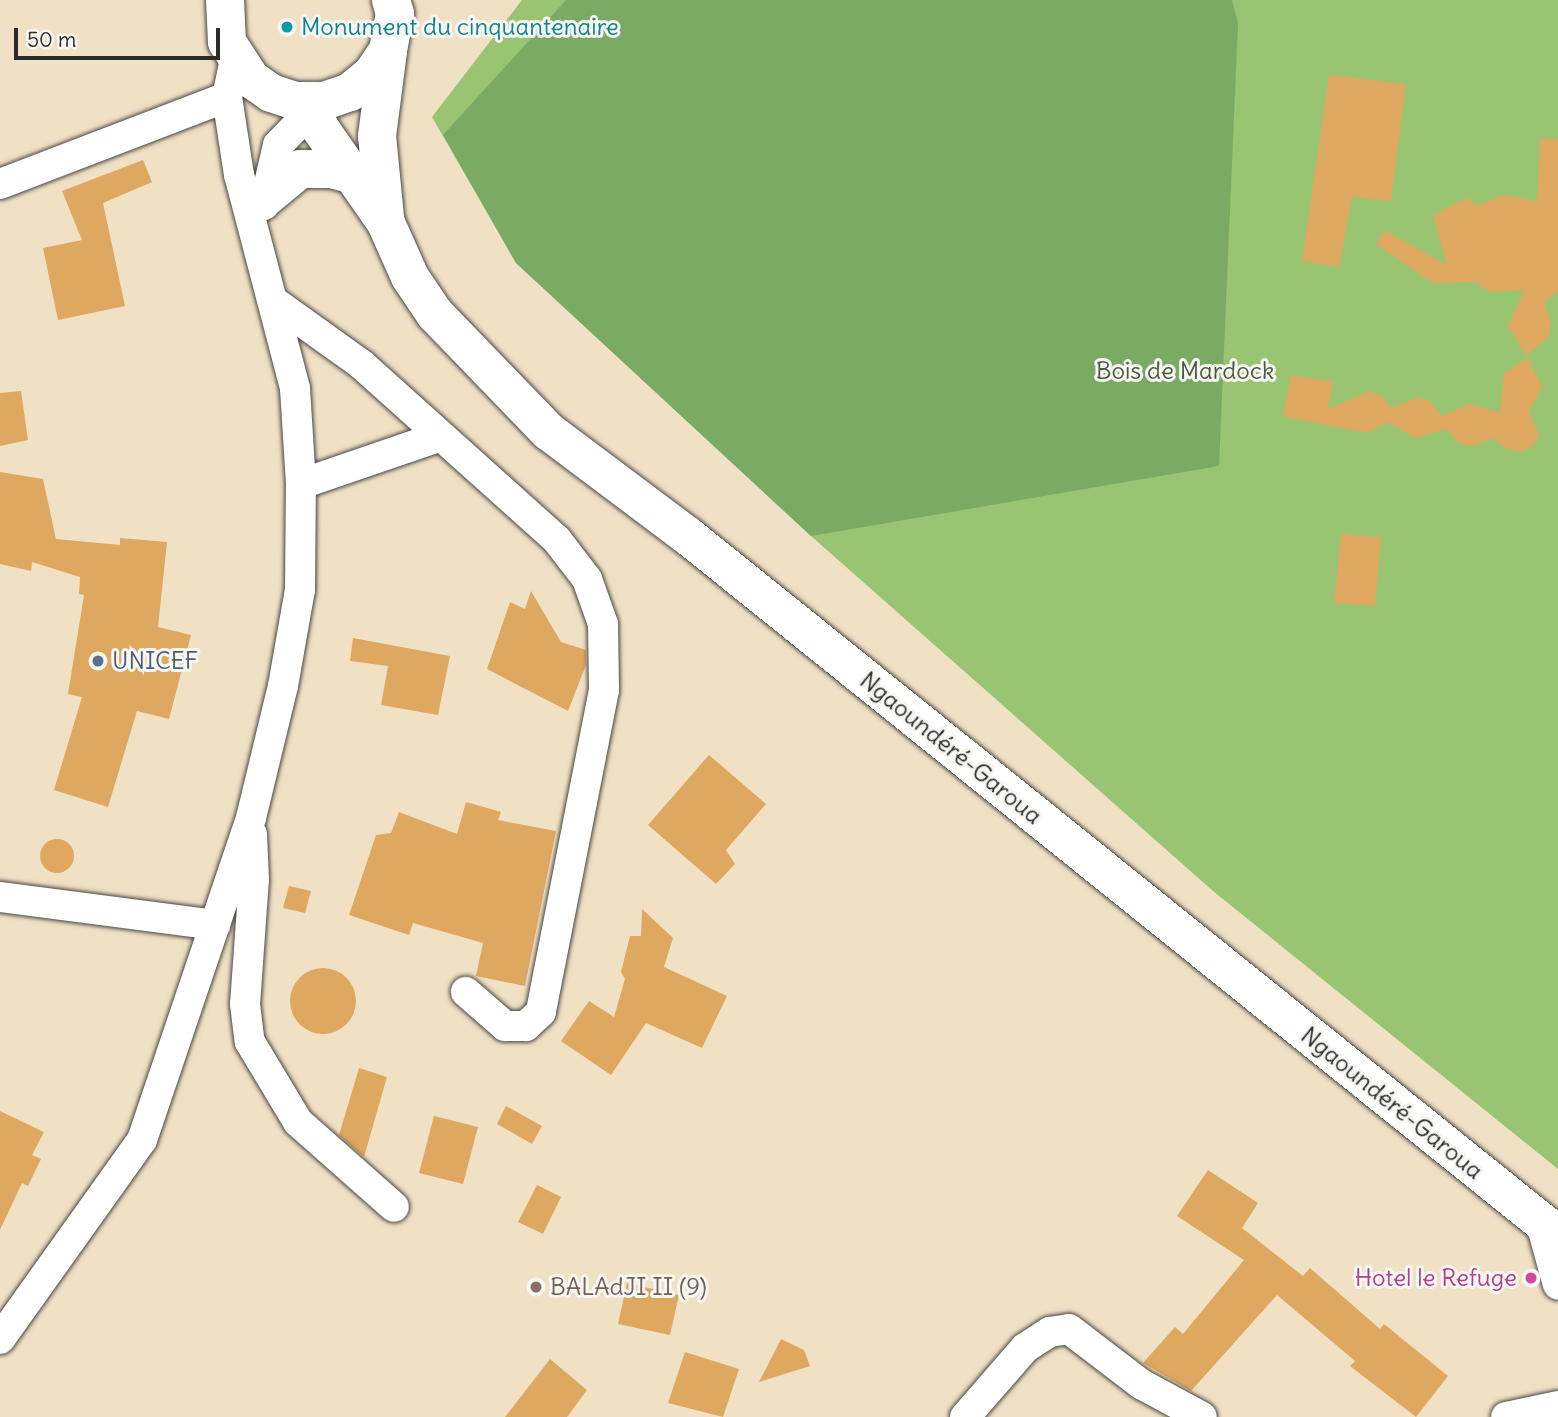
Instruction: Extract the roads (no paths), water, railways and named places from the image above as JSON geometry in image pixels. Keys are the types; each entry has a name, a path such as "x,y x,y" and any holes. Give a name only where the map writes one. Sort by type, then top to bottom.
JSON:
{"highway":[{"path":"225,0 224,23 235,60 261,86 301,108 350,92 372,74 395,16"},
{"name":"Ngaoundéré-Garoua","path":"386,223 377,136 395,16"},
{"name":"Ngaoundéré-Garoua","path":"301,108 354,175 386,223 411,277 435,314 548,430 699,545 1549,1228"},
{"path":"265,198 300,169 331,169 354,175"}],"street":[{"path":"0,1339 142,1140 251,818 300,590 301,484 295,388 239,175 227,97 235,60"},
{"path":"0,184 227,97"},
{"path":"258,240 278,145 301,108"},
{"path":"273,301 361,364 438,437 557,540 587,579 603,624 604,691 541,1012 526,1026 505,1026 466,992"},
{"path":"301,484 438,437"},
{"path":"251,818 254,879 244,1004 250,1042 298,1122 394,1207"},
{"path":"0,897 215,925"},
{"path":"1549,1228 1558,1285"},
{"path":"965,1417 1025,1348 1050,1332 1069,1329 1141,1384 1202,1417"},
{"path":"1506,1417 1558,1406"}],"place":[{"name":"Monument du cinquantenaire","path":"287,27"},
{"name":"UNICEF","path":"98,661"},
{"name":"Hotel le Refuge","path":"1531,1278"},
{"name":"BALAdJI II (9)","path":"536,1287"}],"park label":[{"name":"Bois de Mardock","path":"1185,371"}]}
